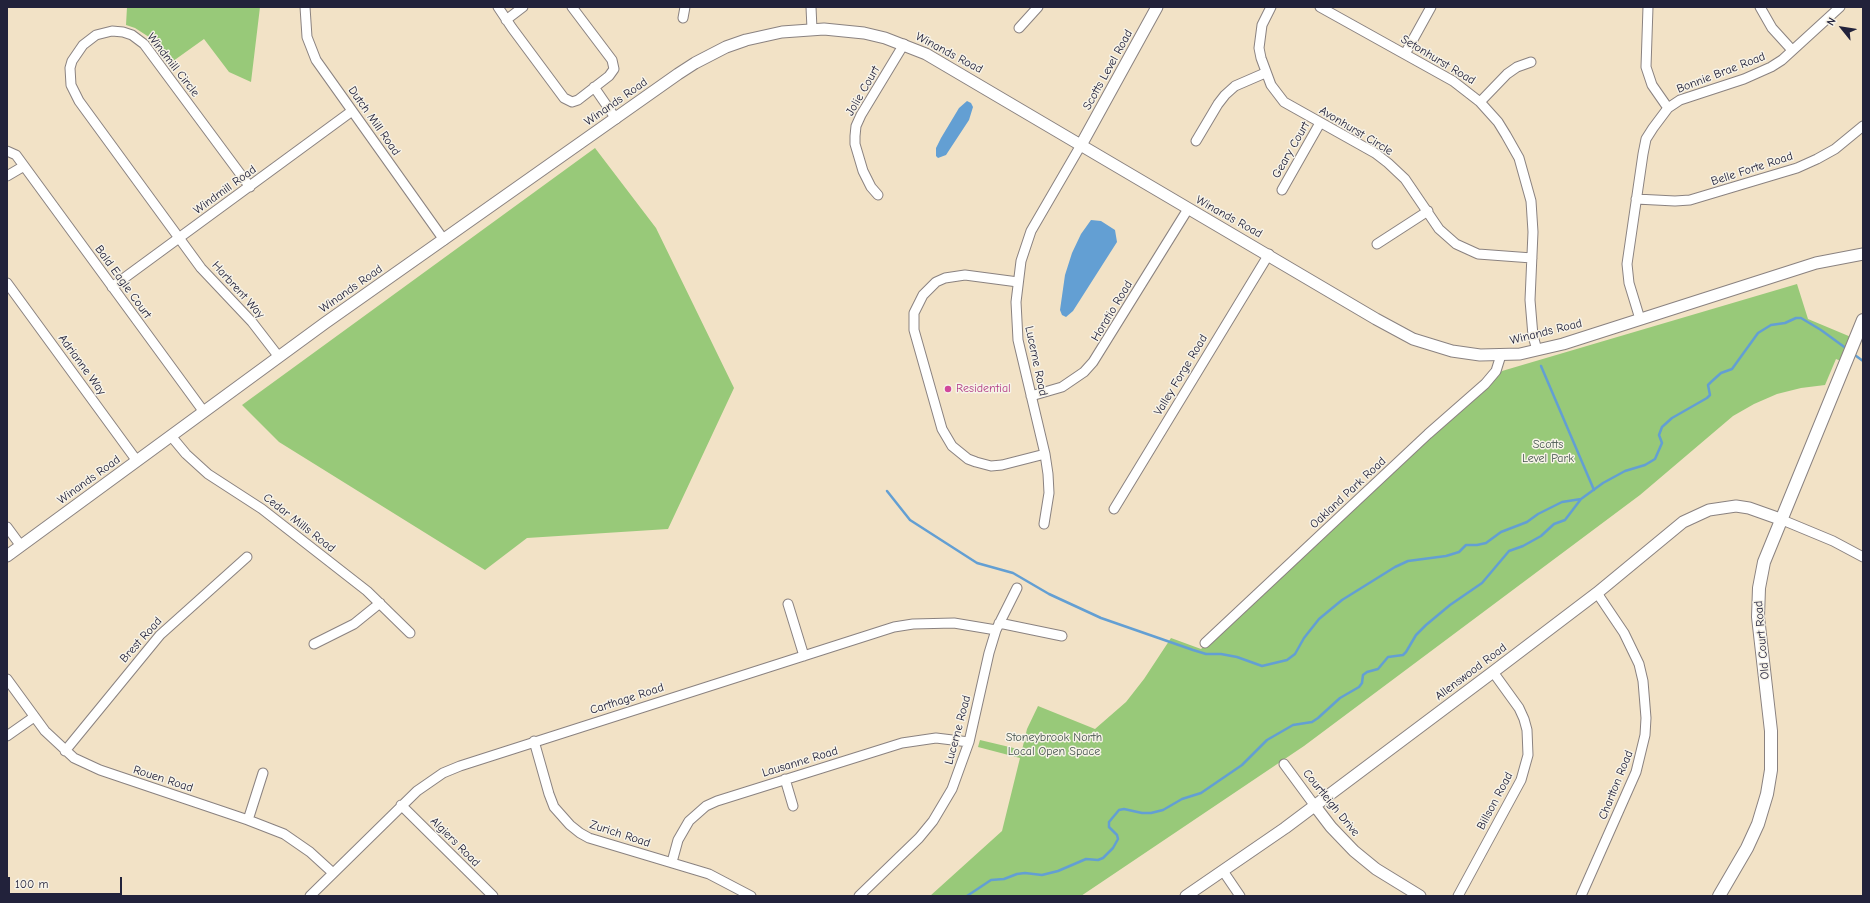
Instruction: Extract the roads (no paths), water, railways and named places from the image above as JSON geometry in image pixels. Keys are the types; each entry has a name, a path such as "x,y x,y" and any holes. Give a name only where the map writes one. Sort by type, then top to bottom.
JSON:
{"main road":[{"name":"Old Court Road","path":"1719,896 1747,848 1758,824 1771,776 1771,731 1758,603 1764,562 1780,519 1863,320"}],"street":[{"name":"Dutch Mill Road","path":"305,7 305,24 311,49 316,60 444,240"},
{"path":"498,7 506,20 568,101 572,102 578,100 609,76 614,69 612,60 572,7"},
{"path":"506,20 523,7"},
{"path":"683,18 685,7"},
{"path":"811,7 812,29"},
{"path":"1019,28 1038,7"},
{"name":"Scotts Level Road","path":"1081,145 1157,7"},
{"name":"Avonhurst Circle","path":"1271,7 1262,25 1259,48 1271,85 1284,102 1375,153 1388,163 1405,179 1447,238 1466,250 1491,256 1532,258"},
{"name":"Setonhurst Road","path":"1320,7 1453,81 1480,102 1506,135 1519,158 1524,172 1532,215 1530,300 1533,336 1536,350"},
{"path":"1405,54 1431,7"},
{"path":"1648,7 1646,67 1652,85 1668,108"},
{"path":"1760,7 1772,28 1792,50"},
{"name":"Bonnie Brae Road","path":"1640,319 1627,274 1627,264 1646,139 1660,117 1668,108 1695,94 1760,73 1771,67 1840,7"},
{"name":"Winands Road","path":"7,556 279,357 695,63 720,50 762,36 782,32 824,29 864,33 904,44 938,60 1376,319 1413,339 1438,348 1466,354 1520,354 1536,350 1640,319 1816,263 1863,254"},
{"name":"Windmill Circle","path":"180,238 75,93 71,84 70,68 77,53 88,40 103,32 123,32 132,35 144,44 250,187"},
{"name":"Jolie Court","path":"878,195 871,187 863,171 855,144 856,130 861,115 904,44"},
{"path":"1480,102 1507,74 1517,67 1531,62"},
{"path":"1196,141 1214,109 1225,95 1235,86 1266,73"},
{"path":"594,87 616,119"},
{"name":"Windmill Road","path":"112,287 352,111"},
{"name":"Geary Court","path":"1282,190 1320,123"},
{"name":"Belle Forte Road","path":"1636,199 1675,201 1690,200 1797,168 1835,149 1863,126"},
{"name":"Lucerne Road","path":"1044,524 1049,493 1045,454 1018,340 1016,302 1021,261 1031,231 1081,145"},
{"name":"Bald Eagle Court","path":"7,151 16,155 204,412"},
{"path":"7,176 24,166"},
{"name":"Horatio Road","path":"1031,396 1049,392 1067,384 1084,372 1093,362 1188,209"},
{"path":"1377,244 1428,210"},
{"name":"Harbrent Way","path":"180,238 201,268 252,322 279,357"},
{"name":"Valley Forge Road","path":"1114,509 1268,254"},
{"path":"1018,282 964,275 945,278 936,282 922,295 914,313 914,330 942,429 952,446 968,459 991,466 1002,465 1045,454"},
{"name":"Adrianne Way","path":"7,283 137,461"},
{"name":"Oakland Park Road","path":"1205,643 1428,434 1485,384 1496,371 1501,355"},
{"name":"Cedar Mills Road","path":"171,436 186,454 208,474 262,509 380,603 410,632"},
{"name":"Allenswood Road","path":"1186,896 1315,806 1597,593 1684,522 1697,514 1709,510 1736,506 1749,508 1780,519"},
{"path":"1780,519 1863,556"},
{"path":"7,527 20,546"},
{"name":"Brest Road","path":"65,751 145,651 160,635 247,557"},
{"name":"Lucerne Road","path":"859,896 911,847 933,821 952,789 969,742 989,653 998,626 1016,588"},
{"name":"Charlton Road","path":"1581,896 1636,772 1642,752 1646,724 1646,699 1639,664 1624,633 1597,593"},
{"path":"314,644 354,624 380,603"},
{"path":"788,604 804,656"},
{"name":"Carthage Road","path":"310,896 401,805 429,782 443,773 478,759 872,633 913,624 954,623 998,626 1062,636"},
{"name":"Billson Road","path":"1458,896 1521,780 1528,755 1527,730 1524,719 1493,672"},
{"name":"Rouen Road","path":"7,679 45,731 74,758 100,770 248,820 284,834 310,852 333,873"},
{"path":"7,736 34,717"},
{"name":"Lausanne Road","path":"672,862 678,840 684,830 696,813 706,806 731,796 902,742 936,738 969,742"},
{"name":"Zurich Road","path":"534,741 554,807 570,825 589,838 709,874 751,896"},
{"name":"Courtleigh Drive","path":"1284,764 1332,828 1354,851 1376,869 1420,896"},
{"path":"248,820 263,773"},
{"path":"785,779 792,806"},
{"name":"Algiers Road","path":"401,805 493,896"},
{"path":"1223,871 1240,896"}],"water":[{"path":"967,101 971,103 973,107 969,120 946,155 938,158 936,156 936,148 941,138 959,108"},
{"path":"1091,220 1101,221 1115,230 1117,242 1073,311 1066,317 1062,315 1060,310 1065,275 1072,253 1081,234"}],"waterway":[{"path":"967,896 991,880 1004,879 1017,874 1025,873 1042,875 1058,871 1086,859 1098,860 1103,858 1113,848 1118,839 1117,835 1109,827 1109,822 1119,810 1124,809 1142,813 1151,813 1163,810 1182,799 1201,793 1242,765 1267,740 1293,725 1312,722 1318,718 1340,698 1359,687 1362,683 1363,675 1367,672 1378,669 1388,657 1403,655 1416,635 1426,625 1450,605 1482,583 1509,551 1523,546 1541,536 1554,524 1565,520 1581,499 1603,483 1625,471 1645,465 1655,459 1662,443 1659,435 1662,427 1672,418 1707,398 1710,395 1708,385 1721,373 1732,369 1758,333 1771,325 1785,323 1796,318 1801,318 1821,330 1847,349"},
{"path":"1852,353 1863,361"},
{"path":"1541,366 1594,490"},
{"path":"887,491 910,520 977,563 1013,573 1049,594 1101,618 1206,654 1221,654 1237,657 1262,666 1287,660 1295,654 1304,638 1319,619 1342,600 1395,567 1408,561 1446,556 1459,552 1466,545 1486,543 1501,532 1527,522 1538,514 1562,502 1581,499"}],"place":[{"name":"Residential","path":"948,389"}],"park label":[{"name":"Scotts Level Park","path":"1548,452"},
{"name":"Stoneybrook North Local Open Space","path":"1054,745"}]}
